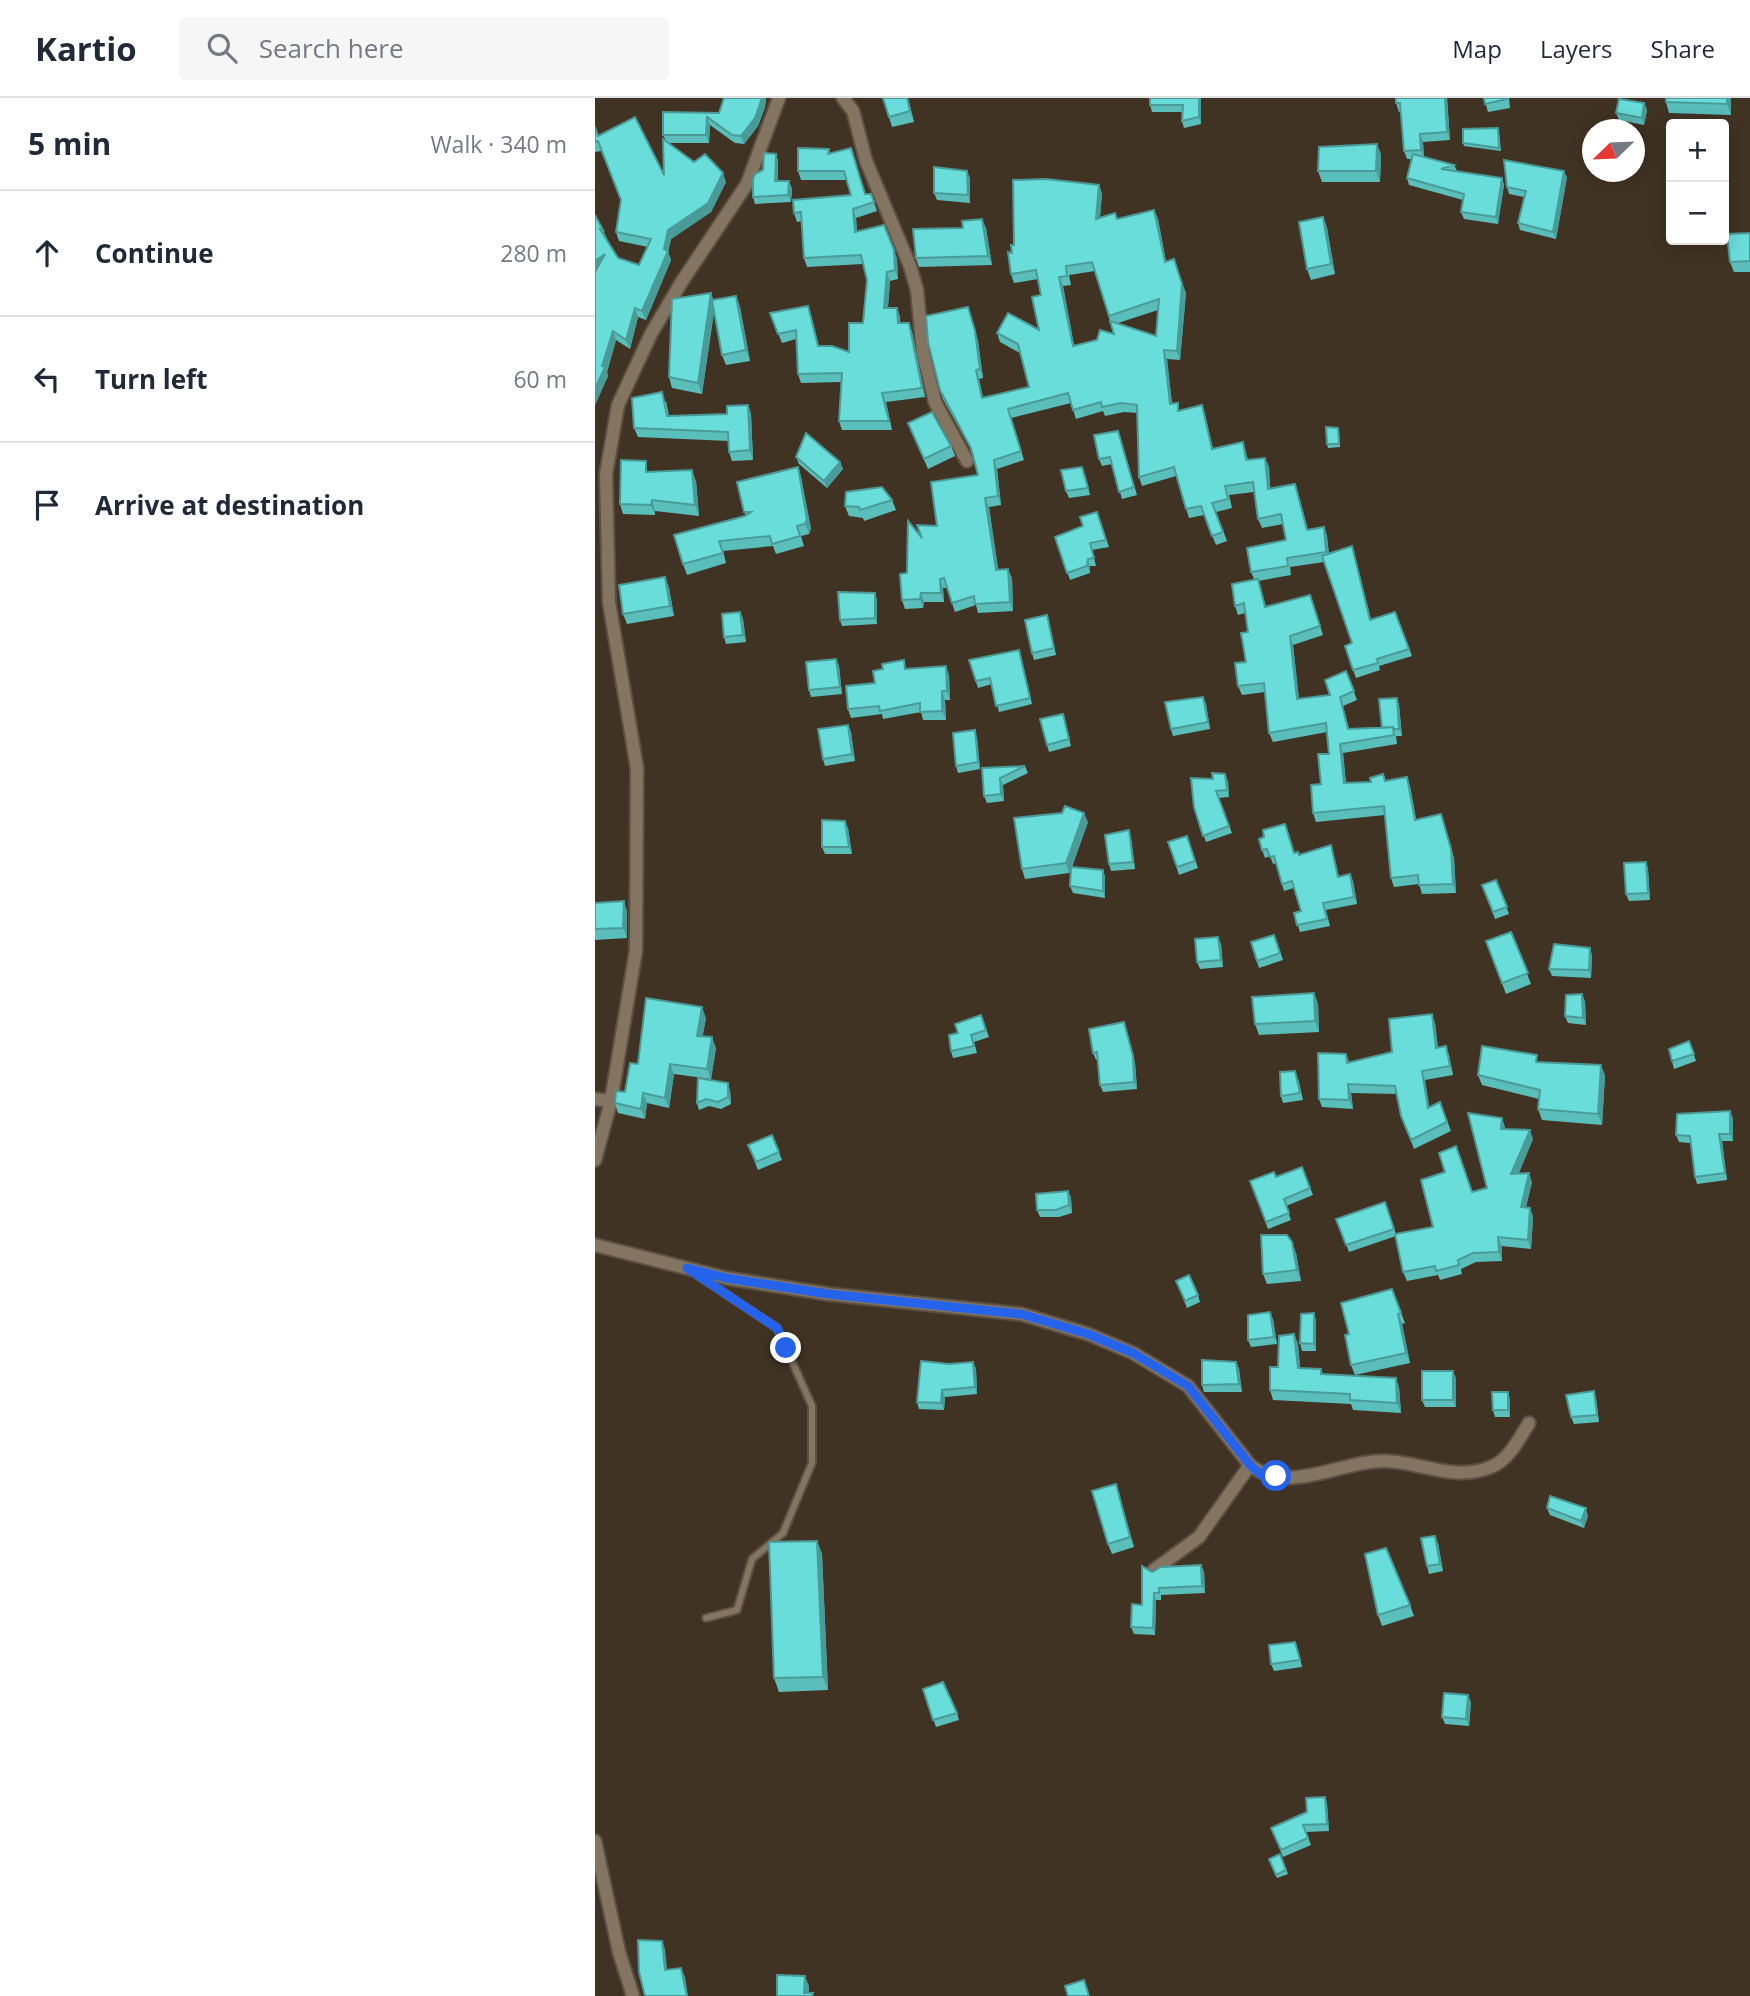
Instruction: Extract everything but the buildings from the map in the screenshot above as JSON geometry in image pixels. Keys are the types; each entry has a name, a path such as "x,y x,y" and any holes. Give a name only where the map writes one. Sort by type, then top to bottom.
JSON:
{"street":[{"path":"595,1160 611,1101 636,950 637,768 609,602 606,474 618,405 651,334 681,283 747,184 779,98"},
{"path":"843,98 853,111 863,155 910,266 917,290 923,353 935,402 967,461"},
{"path":"595,1099 611,1101"},
{"path":"595,1245 726,1278 828,1294 1021,1314 1088,1334 1133,1353 1188,1386 1260,1474 1292,1478 1383,1461 1441,1473 1467,1473 1492,1466 1510,1452 1529,1423"},
{"path":"1154,1570 1199,1537 1250,1465"},
{"path":"595,1841 619,1952 633,1996"}],"lane":[{"path":"687,1268 777,1328 812,1406 812,1463 783,1534 752,1559 737,1610 706,1618"}],"route":[{"path":"786,1348 777,1328 687,1268 726,1278 828,1294 1021,1314 1088,1334 1133,1353 1188,1386 1250,1465 1260,1474 1276,1476"}]}
